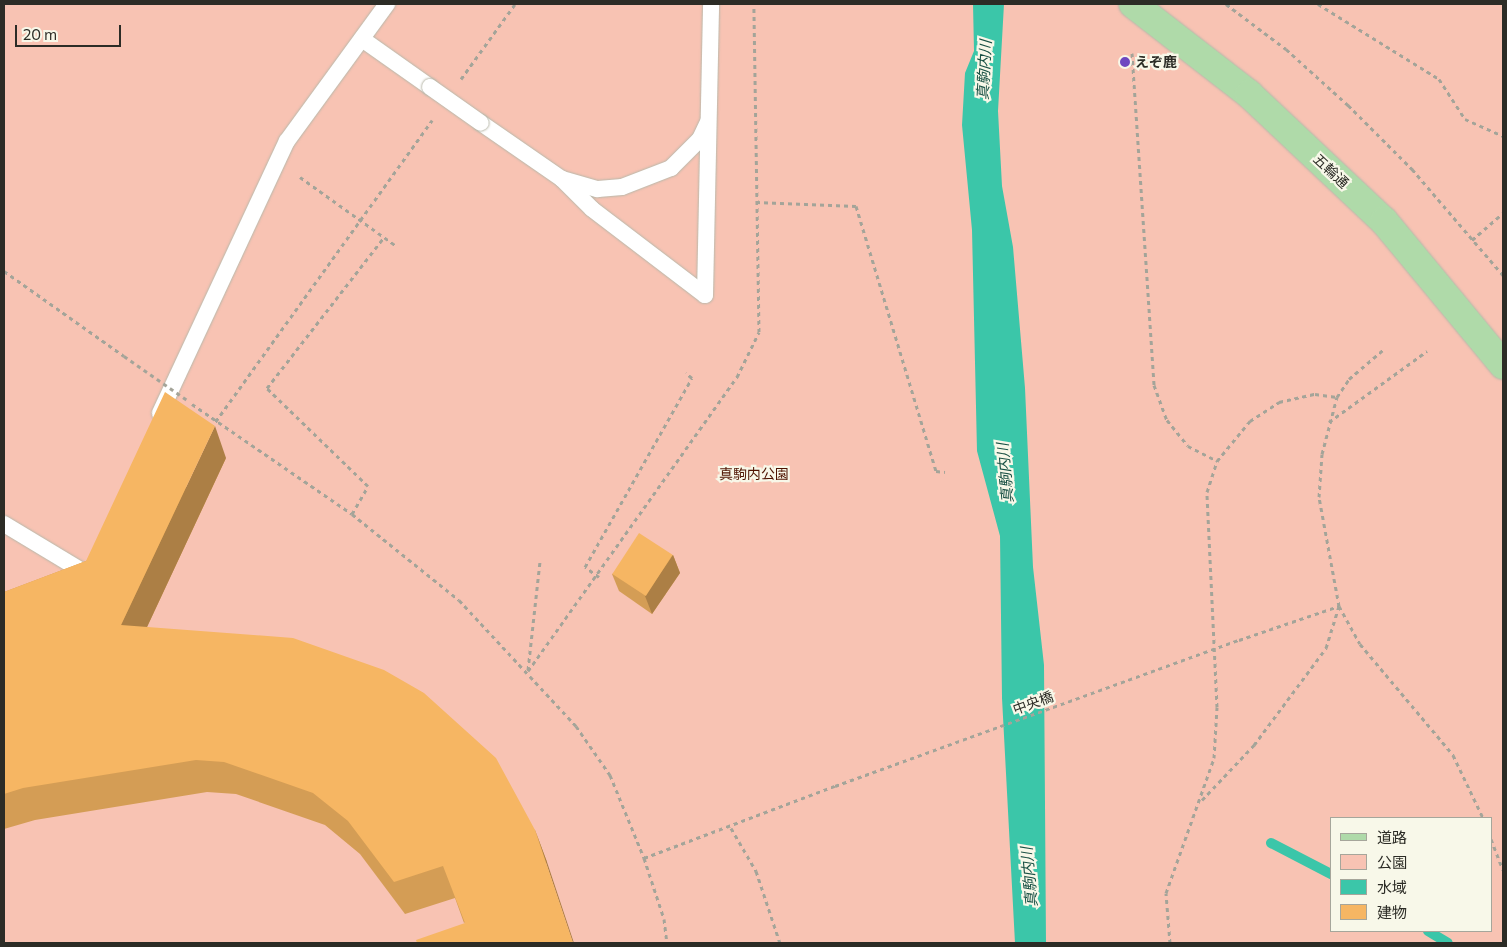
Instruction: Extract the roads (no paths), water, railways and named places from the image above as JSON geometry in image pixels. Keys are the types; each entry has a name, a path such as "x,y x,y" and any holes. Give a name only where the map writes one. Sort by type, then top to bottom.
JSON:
{"main road":[{"name":"五輪通","path":"1133,4 1249,94 1384,221 1503,366"}],"lane":[{"path":"152,430 274,164 387,4"},
{"path":"362,38 562,179 592,209 705,296 711,116 711,4"},
{"path":"562,179 598,188 622,188 671,168 700,139 711,116"},
{"path":"4,524 84,572"},
{"path":"66,579 84,572 93,554"}],"water":[{"name":"真駒内川","path":"973,4 1004,4 998,111 1002,186 1013,247 1025,388 1033,567 1044,665 1046,943 1015,943 1002,698 1000,536 977,451 972,230 962,125 965,73 974,51"}],"waterway":[{"path":"1271,843 1330,873"},
{"path":"1430,932 1448,943"}],"place":[{"name":"えぞ鹿","path":"1125,62"}],"park label":[{"name":"真駒内公園","path":"754,474"}]}
